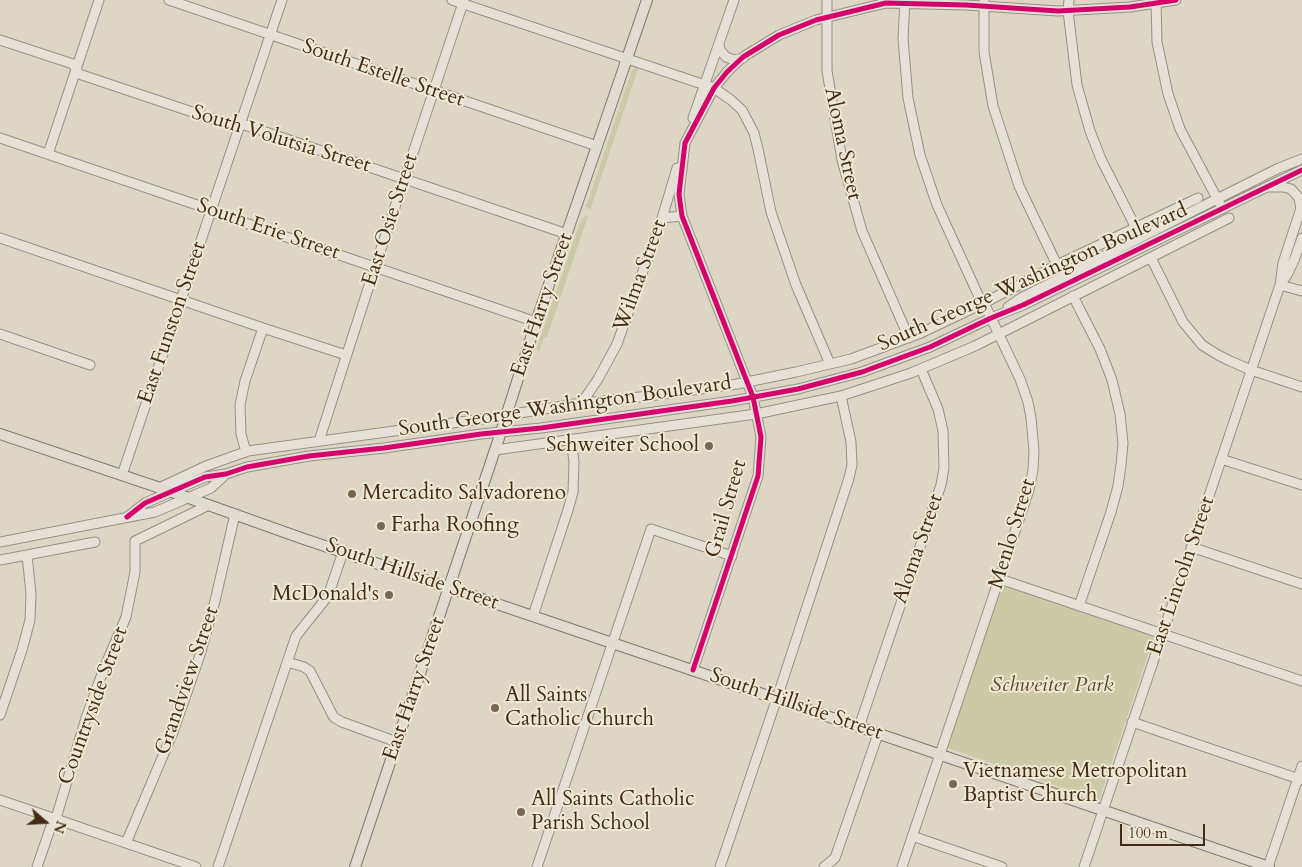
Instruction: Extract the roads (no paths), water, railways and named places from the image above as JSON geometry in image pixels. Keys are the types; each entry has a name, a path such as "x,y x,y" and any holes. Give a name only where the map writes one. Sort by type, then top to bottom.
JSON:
{"main road":[{"name":"East Harry Street","path":"355,867 507,415 536,322 647,0"},
{"path":"0,434 122,475"},
{"name":"South Hillside Street","path":"122,475 1268,867"}],"street":[{"path":"48,154 99,0"},
{"name":"South Estelle Street","path":"169,0 597,146"},
{"name":"East Funston Street","path":"122,475 282,0"},
{"path":"452,0 463,2 704,84 732,100 742,110 754,133 771,212 796,285 830,364"},
{"name":"Wilma Street","path":"581,404 598,379 617,344 662,218 704,84 734,0"},
{"name":"Aloma Street","path":"827,0 827,71 842,160 862,231 909,338"},
{"path":"1069,0 1068,10 1077,85 1090,131 1101,159 1136,228"},
{"path":"685,143 714,88 728,72 743,58 779,34 816,20 886,3 984,3 1058,11 1130,7 1156,1 1176,0"},
{"path":"1156,1 1157,42 1168,94 1180,129 1222,210"},
{"name":"East Osie Street","path":"318,441 463,2"},
{"name":"Menlo Street","path":"902,867 1029,490 1034,451 1028,402 1020,379 984,303 980,299 937,205 920,155 908,98 903,39 905,2"},
{"path":"984,3 984,52 993,106 1019,186 1057,265"},
{"name":"South Volutsia Street","path":"0,40 73,64 79,74 234,126 245,125 567,234"},
{"path":"719,42 720,50 726,57 734,60 743,58"},
{"name":"South Erie Street","path":"0,138 536,322"},
{"name":"Grail Street","path":"685,143 679,185 682,216 753,397 761,437 758,476 693,670"},
{"name":"South George Washington Boulevard","path":"991,318 1022,298 1279,168 1302,159"},
{"name":"South George Washington Boulevard","path":"127,517 145,503 205,477 226,474 247,467 309,456 541,428 753,397 798,389 862,372 930,347 1023,305 1302,170"},
{"path":"1266,187 1291,189 1299,198 1301,207"},
{"path":"159,488 206,466 246,452 747,382 851,359 921,333 1057,265 1198,198"},
{"name":"East Lincoln Street","path":"1084,867 1280,285 1283,263 1301,207"},
{"path":"662,218 682,216"},
{"path":"495,450 756,414 841,396 921,369 975,346 1229,218"},
{"path":"0,238 346,355"},
{"name":"East Lincoln Street","path":"1280,285 1295,258 1302,238"},
{"path":"1151,258 1183,322 1202,345 1218,355 1251,370 1302,387"},
{"path":"1280,285 1302,291"},
{"path":"1073,296 1100,349 1112,380 1120,414 1123,443 1114,503 1079,606"},
{"path":"246,452 241,434 240,405 245,381 263,328"},
{"path":"0,334 90,365"},
{"name":"Aloma Street","path":"859,727 941,485 944,468 943,431 938,408 921,369"},
{"path":"720,867 777,699 852,465 851,442 841,396"},
{"path":"533,616 573,492 574,462 571,439"},
{"path":"1221,459 1302,486"},
{"name":"South George Washington Boulevard","path":"0,542 155,512 211,488 226,474"},
{"name":"Countryside Street","path":"37,867 55,819 86,718 103,671 126,617 135,572 135,541 209,504"},
{"name":"Grandview Street","path":"126,843 174,732 200,655 215,601 235,514"},
{"path":"537,867 651,529 732,556"},
{"path":"0,560 95,542"},
{"path":"1191,547 1302,584"},
{"path":"218,867 296,636 328,596 343,552"},
{"path":"1,712 30,620 31,594 27,555"},
{"path":"1000,579 1302,681"},
{"path":"286,662 304,667 310,671 333,716 338,721 397,742"},
{"path":"1132,722 1300,779"},
{"path":"824,867 835,858 878,734"},
{"path":"1268,867 1300,779 1302,766"},
{"path":"0,800 196,867"},
{"path":"912,836 1002,867"}],"place":[{"name":"Schweiter School","path":"709,446"},
{"name":"Mercadito Salvadoreno","path":"352,494"},
{"name":"Farha Roofing","path":"381,526"},
{"name":"McDonald's","path":"389,595"},
{"name":"All Saints Catholic Church","path":"495,708"},
{"name":"Vietnamese Metropolitan Baptist Church","path":"953,784"},
{"name":"All Saints Catholic Parish School","path":"521,812"}],"park label":[{"name":"Schweiter Park","path":"1052,686"}]}
